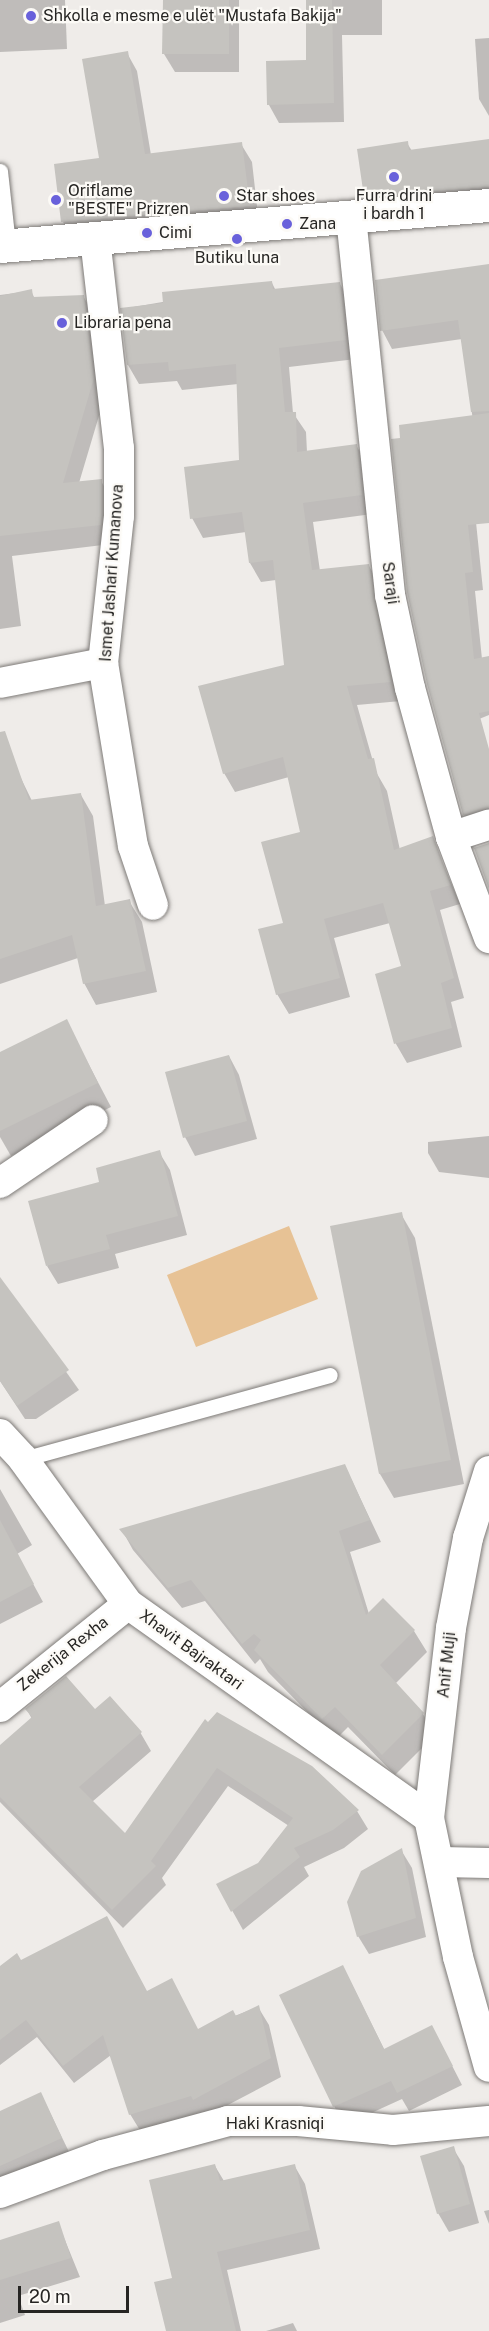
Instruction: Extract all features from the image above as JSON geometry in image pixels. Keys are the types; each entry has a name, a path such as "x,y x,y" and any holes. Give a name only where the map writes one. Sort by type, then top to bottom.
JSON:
{"street":[{"path":"4,245 489,205"},
{"name":"Saraji","path":"351,217 390,595 410,688 451,837 489,938"},
{"name":"Ismet Jashari Kumanova","path":"95,237 119,448 119,516 104,663 117,766 133,846 153,905"},
{"path":"0,683 104,663"},
{"path":"451,837 489,825"},
{"path":"0,1183 93,1120"},
{"name":"Xhavit Bajraktari","path":"0,1434 23,1459 128,1604 429,1818"},
{"name":"Anif Muji","path":"489,1471 468,1538 451,1628 429,1818 441,1862 458,1957 489,2067"},
{"name":"Zekerija Rexha","path":"0,1707 128,1604"},
{"path":"441,1862 489,1863"},
{"name":"Haki Krasniqi","path":"0,2193 103,2155 228,2121 297,2121 393,2130 489,2121"}],"lane":[{"path":"0,171 4,245"},
{"path":"23,1459 330,1375"}],"shaded area":[{"path":"289,1226 318,1299 196,1347 167,1275"}],"building":[{"path":"163,0 229,0 229,54 162,54"},
{"path":"306,0 332,0 334,103 267,105 266,61 306,60"},
{"path":"128,51 145,154 242,142 250,206 61,222 54,164 99,158 82,59"},
{"path":"489,139 489,187 364,197 357,149 408,141 409,150"},
{"path":"489,264 489,411 471,412 458,320 380,331 375,280"},
{"path":"272,281 273,289 340,282 346,340 279,348 285,412 296,412 297,452 357,444 362,495 303,503 312,570 369,564 391,682 347,686 368,759 374,758 394,850 433,836 451,885 430,891 454,978 441,983 452,1028 394,1044 375,974 401,966 383,903 324,919 340,978 276,995 258,929 283,923 261,842 300,832 283,757 223,774 198,686 284,665 273,560 249,563 242,512 190,519 184,467 239,460 236,364 169,371 168,362 127,365 120,308 163,303 162,292"},
{"path":"32,289 33,297 84,295 94,378 63,483 102,479 101,525 0,536 0,296"},
{"path":"489,413 489,523 468,525 473,572 465,573 474,659 489,656 489,711 479,713 489,749 489,808 463,815 427,684 407,592 391,439 400,438 399,425"},
{"path":"5,731 29,800 81,793 96,906 130,899 146,971 83,984 72,935 0,959 0,732"},
{"path":"489,843 489,889 474,848"},
{"path":"67,1019 98,1083 0,1131 0,1052"},
{"path":"229,1055 247,1121 183,1138 165,1072"},
{"path":"160,1150 178,1216 106,1235 110,1249 46,1266 28,1201 99,1182 96,1168"},
{"path":"402,1212 451,1460 379,1474 330,1226"},
{"path":"0,1277 69,1370 17,1406 0,1381"},
{"path":"345,1464 370,1520 339,1531 366,1615 383,1598 415,1630 380,1665 424,1713 382,1755 335,1707 322,1719 254,1650 261,1640 254,1634 242,1644 191,1580 168,1588 119,1529"},
{"path":"0,1520 34,1584 0,1602"},
{"path":"66,1676 95,1709 110,1696 142,1732 79,1787 125,1833 205,1719 208,1722 217,1712 312,1766 359,1810 333,1830 294,1848 300,1857 231,1912 216,1884 258,1863 293,1818 217,1768 151,1861 156,1866 112,1910 0,1797 0,1745 32,1717 25,1709"},
{"path":"402,1848 416,1918 357,1937 347,1902 361,1871"},
{"path":"107,1916 147,1991 172,1978 198,2029 233,2010 236,2016 259,2005 271,2058 193,2100 191,2096 129,2115 103,2035 63,2066 26,2020 0,2040 0,1966 17,1953 21,1960"},
{"path":"343,1965 384,2049 432,2025 453,2066 397,2093 391,2081 333,2107 279,1995"},
{"path":"41,2092 62,2138 0,2166 0,2111"},
{"path":"454,2146 470,2204 437,2214 420,2156"},
{"path":"215,2164 220,2181 295,2164 310,2230 217,2252 236,2331 166,2331 154,2282 172,2278 149,2180"},
{"path":"59,2221 71,2258 0,2280 0,2240"}],"place":[{"name":"Shkolla e mesme e ulët \"Mustafa Bakija\"","path":"31,16"},
{"name":"Furra drini i bardh 1","path":"394,177"},
{"name":"Star shoes","path":"224,196"},
{"name":"Oriflame \"BESTE\" Prizren","path":"56,200"},
{"name":"Zana","path":"287,224"},
{"name":"Cimi","path":"147,233"},
{"name":"Butiku luna","path":"237,239"},
{"name":"Libraria pena","path":"62,323"}]}
